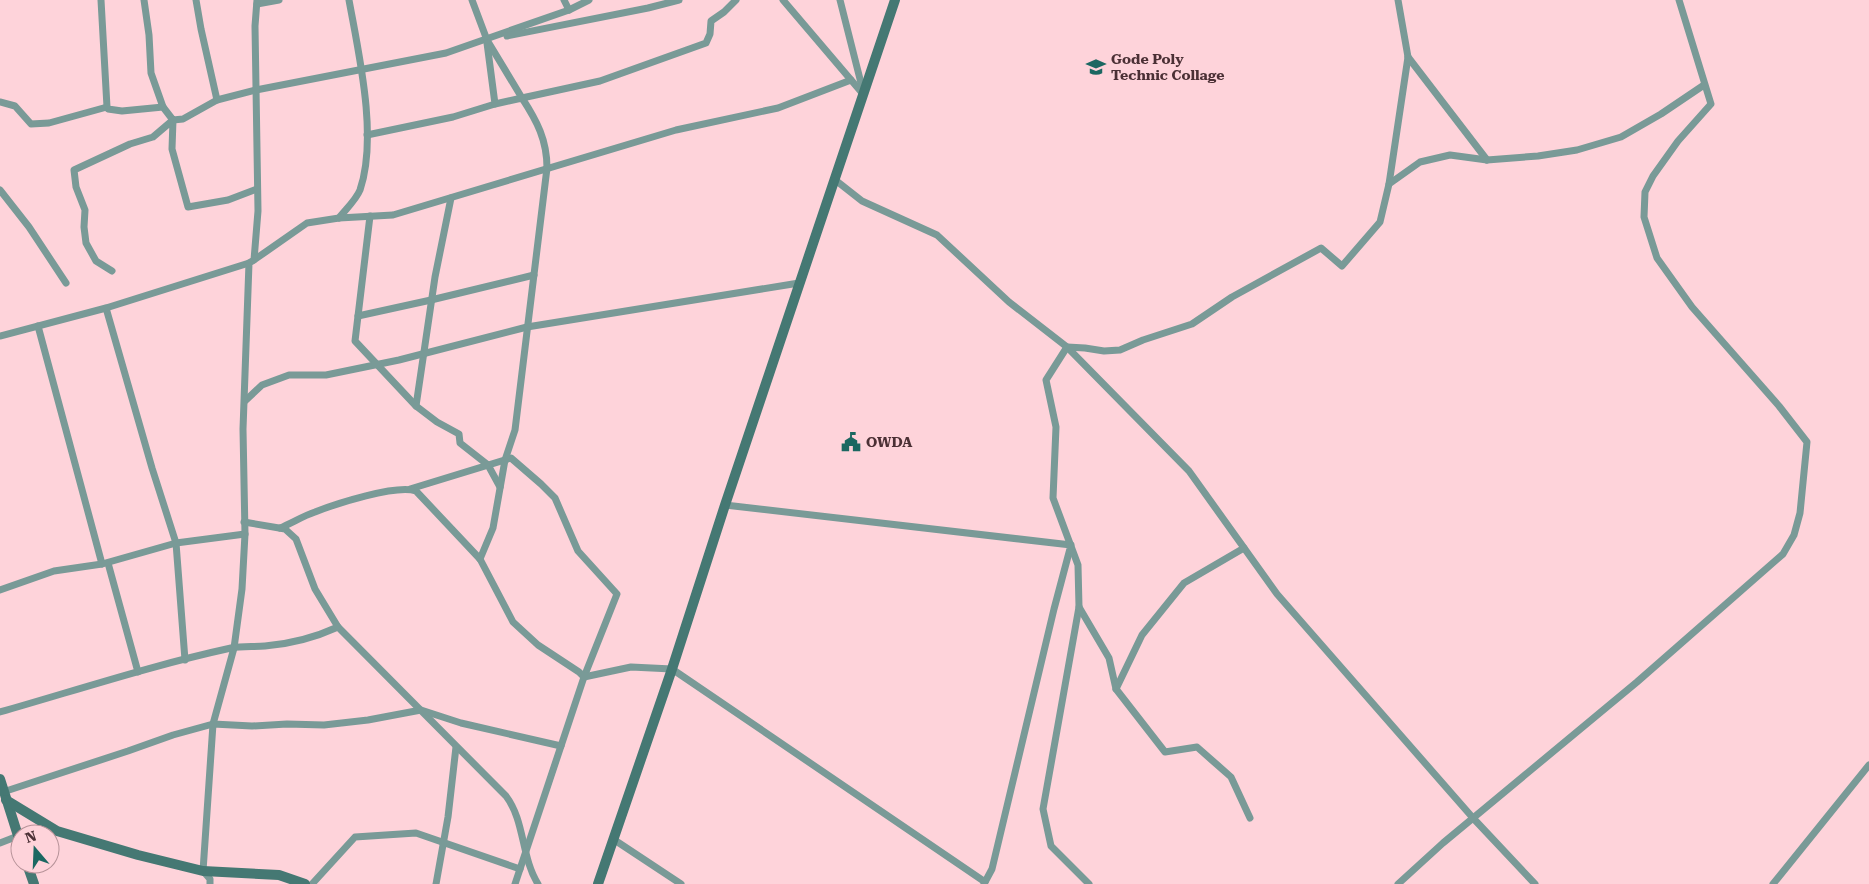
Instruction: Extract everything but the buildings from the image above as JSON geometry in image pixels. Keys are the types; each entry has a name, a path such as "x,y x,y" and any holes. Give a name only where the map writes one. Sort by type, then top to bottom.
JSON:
{"street":[{"path":"101,0 108,109 122,111 164,107"},
{"path":"144,0 149,35 151,73 164,107 173,120 172,149 188,207 228,200 258,190"},
{"path":"196,0 218,100"},
{"path":"210,884 210,879 203,871 213,724 234,648 242,589 245,534 245,401 252,262 258,211 255,26 257,2 279,0"},
{"path":"339,218 359,192 368,154 362,71 349,0"},
{"path":"472,0 487,40 535,118 547,150 547,168 515,430 505,460 493,528 480,559"},
{"path":"564,0 569,10"},
{"path":"112,271 96,261 86,243 84,227 85,210 76,187 74,170 130,144 153,137 173,120 183,119 218,100 256,90 362,71 446,53 569,10 589,0"},
{"path":"487,40 648,8 679,0"},
{"path":"367,135 453,117 495,104 600,81 706,44 710,34 711,21 736,0"},
{"path":"783,0 863,94"},
{"path":"840,0 863,94"},
{"path":"599,884 895,0"},
{"path":"1066,348 1120,350 1143,340 1192,324 1232,297 1320,248 1342,266 1380,222 1389,184 1408,57 1398,0"},
{"path":"1398,884 1473,818 1559,748 1711,618 1783,554 1794,535 1800,513 1807,442 1779,406 1692,307 1657,258 1644,217 1645,192 1653,176 1678,142 1711,104 1679,0"},
{"path":"487,40 495,104"},
{"path":"1408,57 1487,160"},
{"path":"0,336 106,308 252,262 307,223 339,218 393,215 676,130 778,108 851,80"},
{"path":"1389,184 1420,162 1450,155 1487,160 1578,150 1621,137 1661,114 1704,85"},
{"path":"0,102 15,106 31,124 50,123 107,106"},
{"path":"834,179 862,201 937,235 1010,302 1066,348 1189,471 1277,594 1473,818 1535,884"},
{"path":"0,190 29,227 66,283"},
{"path":"416,406 431,300 451,198"},
{"path":"370,216 355,341 416,406 437,422 459,434 460,443 488,465 500,487"},
{"path":"358,316 534,275"},
{"path":"245,401 262,385 289,375 326,375 378,365 527,327 799,283"},
{"path":"106,308 152,468 176,543 184,660"},
{"path":"38,326 105,564 138,672"},
{"path":"1066,348 1046,380 1056,427 1053,498 1078,565 1079,607 1043,809 1050,846 1089,884"},
{"path":"280,528 314,512 370,495 409,489 511,458 556,498 578,551 617,594 584,677 515,884"},
{"path":"409,489 416,491 430,504 480,559 513,622 538,645 584,677"},
{"path":"725,505 1071,545"},
{"path":"244,522 285,529 296,539 316,589 338,628 506,796 514,806 525,852 538,884"},
{"path":"0,590 54,571 105,564 176,543 245,534"},
{"path":"584,677 631,667 672,669 984,883 992,869 1054,608 1071,545"},
{"path":"1116,689 1142,635 1184,583 1244,548"},
{"path":"1079,607 1109,658 1116,689 1165,752 1197,747 1231,777 1250,818"},
{"path":"0,712 184,660 234,648 275,644 319,636 338,628"},
{"path":"5,796 173,735 213,724 252,726 287,724 324,725 368,720 421,710 461,723 561,746"},
{"path":"436,884 448,817 456,747"},
{"path":"1773,884 1869,765"},
{"path":"0,779 14,824"},
{"path":"5,796 67,834 138,855 203,871 280,875 305,884"},
{"path":"312,884 355,837 416,833 520,869"},
{"path":"613,838 681,884"}],"place":[{"name":"Gode Poly Technic Collage","path":"1096,67"},
{"name":"OWDA","path":"851,442"}]}
